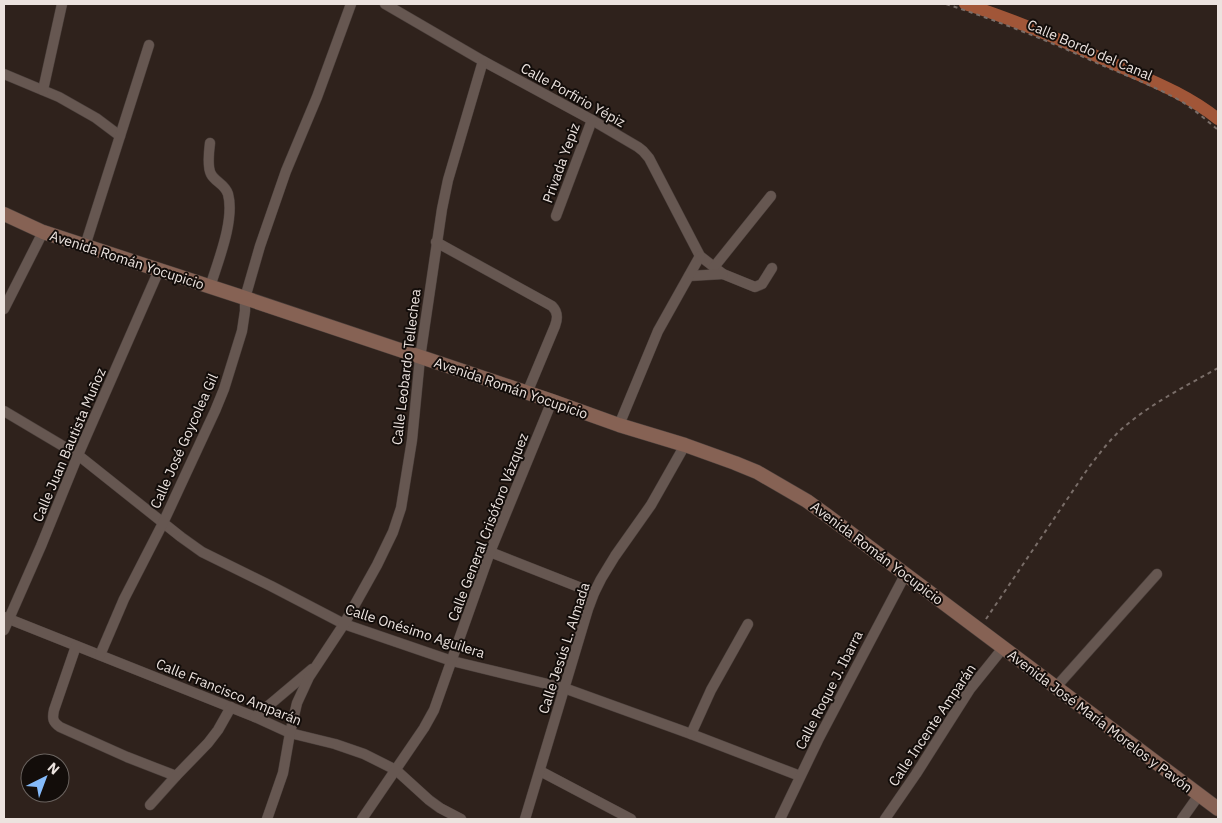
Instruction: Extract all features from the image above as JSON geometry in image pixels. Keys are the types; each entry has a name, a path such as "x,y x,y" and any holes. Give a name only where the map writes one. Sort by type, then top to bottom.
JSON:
{"street":[{"path":"43,90 62,4"},
{"name":"Calle José Goycolea Gil","path":"100,655 124,599 163,523 224,389 242,331 245,298 260,246 286,171 317,97 351,4"},
{"name":"Calle Porfirio Yépiz","path":"385,4 638,147 651,163 700,256"},
{"path":"85,246 149,45"},
{"name":"Calle Leobardo Tellechea","path":"267,819 284,773 297,703 309,677 344,624 381,557 393,532 400,508 412,440 420,358 442,209 448,180 483,61"},
{"path":"4,74 84,110 120,136"},
{"name":"Privada Yepiz","path":"556,216 592,120"},
{"path":"210,143 210,170 213,176 228,191 230,212 228,227 210,287"},
{"path":"714,267 771,196"},
{"name":"Avenida Román Yocupicio","path":"4,214 43,232 245,298 619,425 685,445 757,472 793,492 825,514 981,631"},
{"path":"4,309 43,232"},
{"path":"436,242 552,306 556,310 557,320 555,326 527,393"},
{"path":"619,425 658,331 700,256 723,274 755,287 763,282 772,268"},
{"name":"Calle Juan Bautista Muñoz","path":"4,630 6,618 41,546 78,455 159,270"},
{"path":"689,276 723,274"},
{"name":"Calle General Crisóforo Vázquez","path":"362,819 424,728 434,710 490,552 552,401"},
{"name":"Calle Onésimo Aguilera","path":"4,411 78,455 202,552 344,624 452,661 564,688 800,776"},
{"name":"Calle Jesús L. Almada","path":"525,819 594,593 615,556 651,505 685,445"},
{"path":"490,552 594,593"},
{"path":"1056,688 1157,574"},
{"name":"Calle Roque J. Ibarra","path":"780,819 800,776 905,575"},
{"name":"Calle Francisco Amparán","path":"6,618 232,707 290,733 349,748 364,754 396,770 429,800 461,819"},
{"path":"691,734 711,690 748,624"},
{"name":"Avenida José María Morelos y Pavón","path":"981,631 1218,809"},
{"path":"76,646 54,710 54,722 60,727 119,754 176,776"},
{"name":"Calle Incente Amparán","path":"885,819 970,689 1001,646"},
{"name":"Calle Leobardo Tellechea","path":"256,717 320,662"},
{"path":"150,805 208,743 232,707"},
{"path":"540,770 631,819"},
{"path":"1182,819 1199,794"}],"path":[{"name":"Calle Bordo del Canal","path":"946,4 1010,26 1064,48 1180,100 1218,130"},
{"path":"981,631 1104,447 1122,428 1136,417 1173,393 1218,368"}],"waterway":[{"path":"965,4 1040,32 1155,82 1194,102 1218,119"}]}
